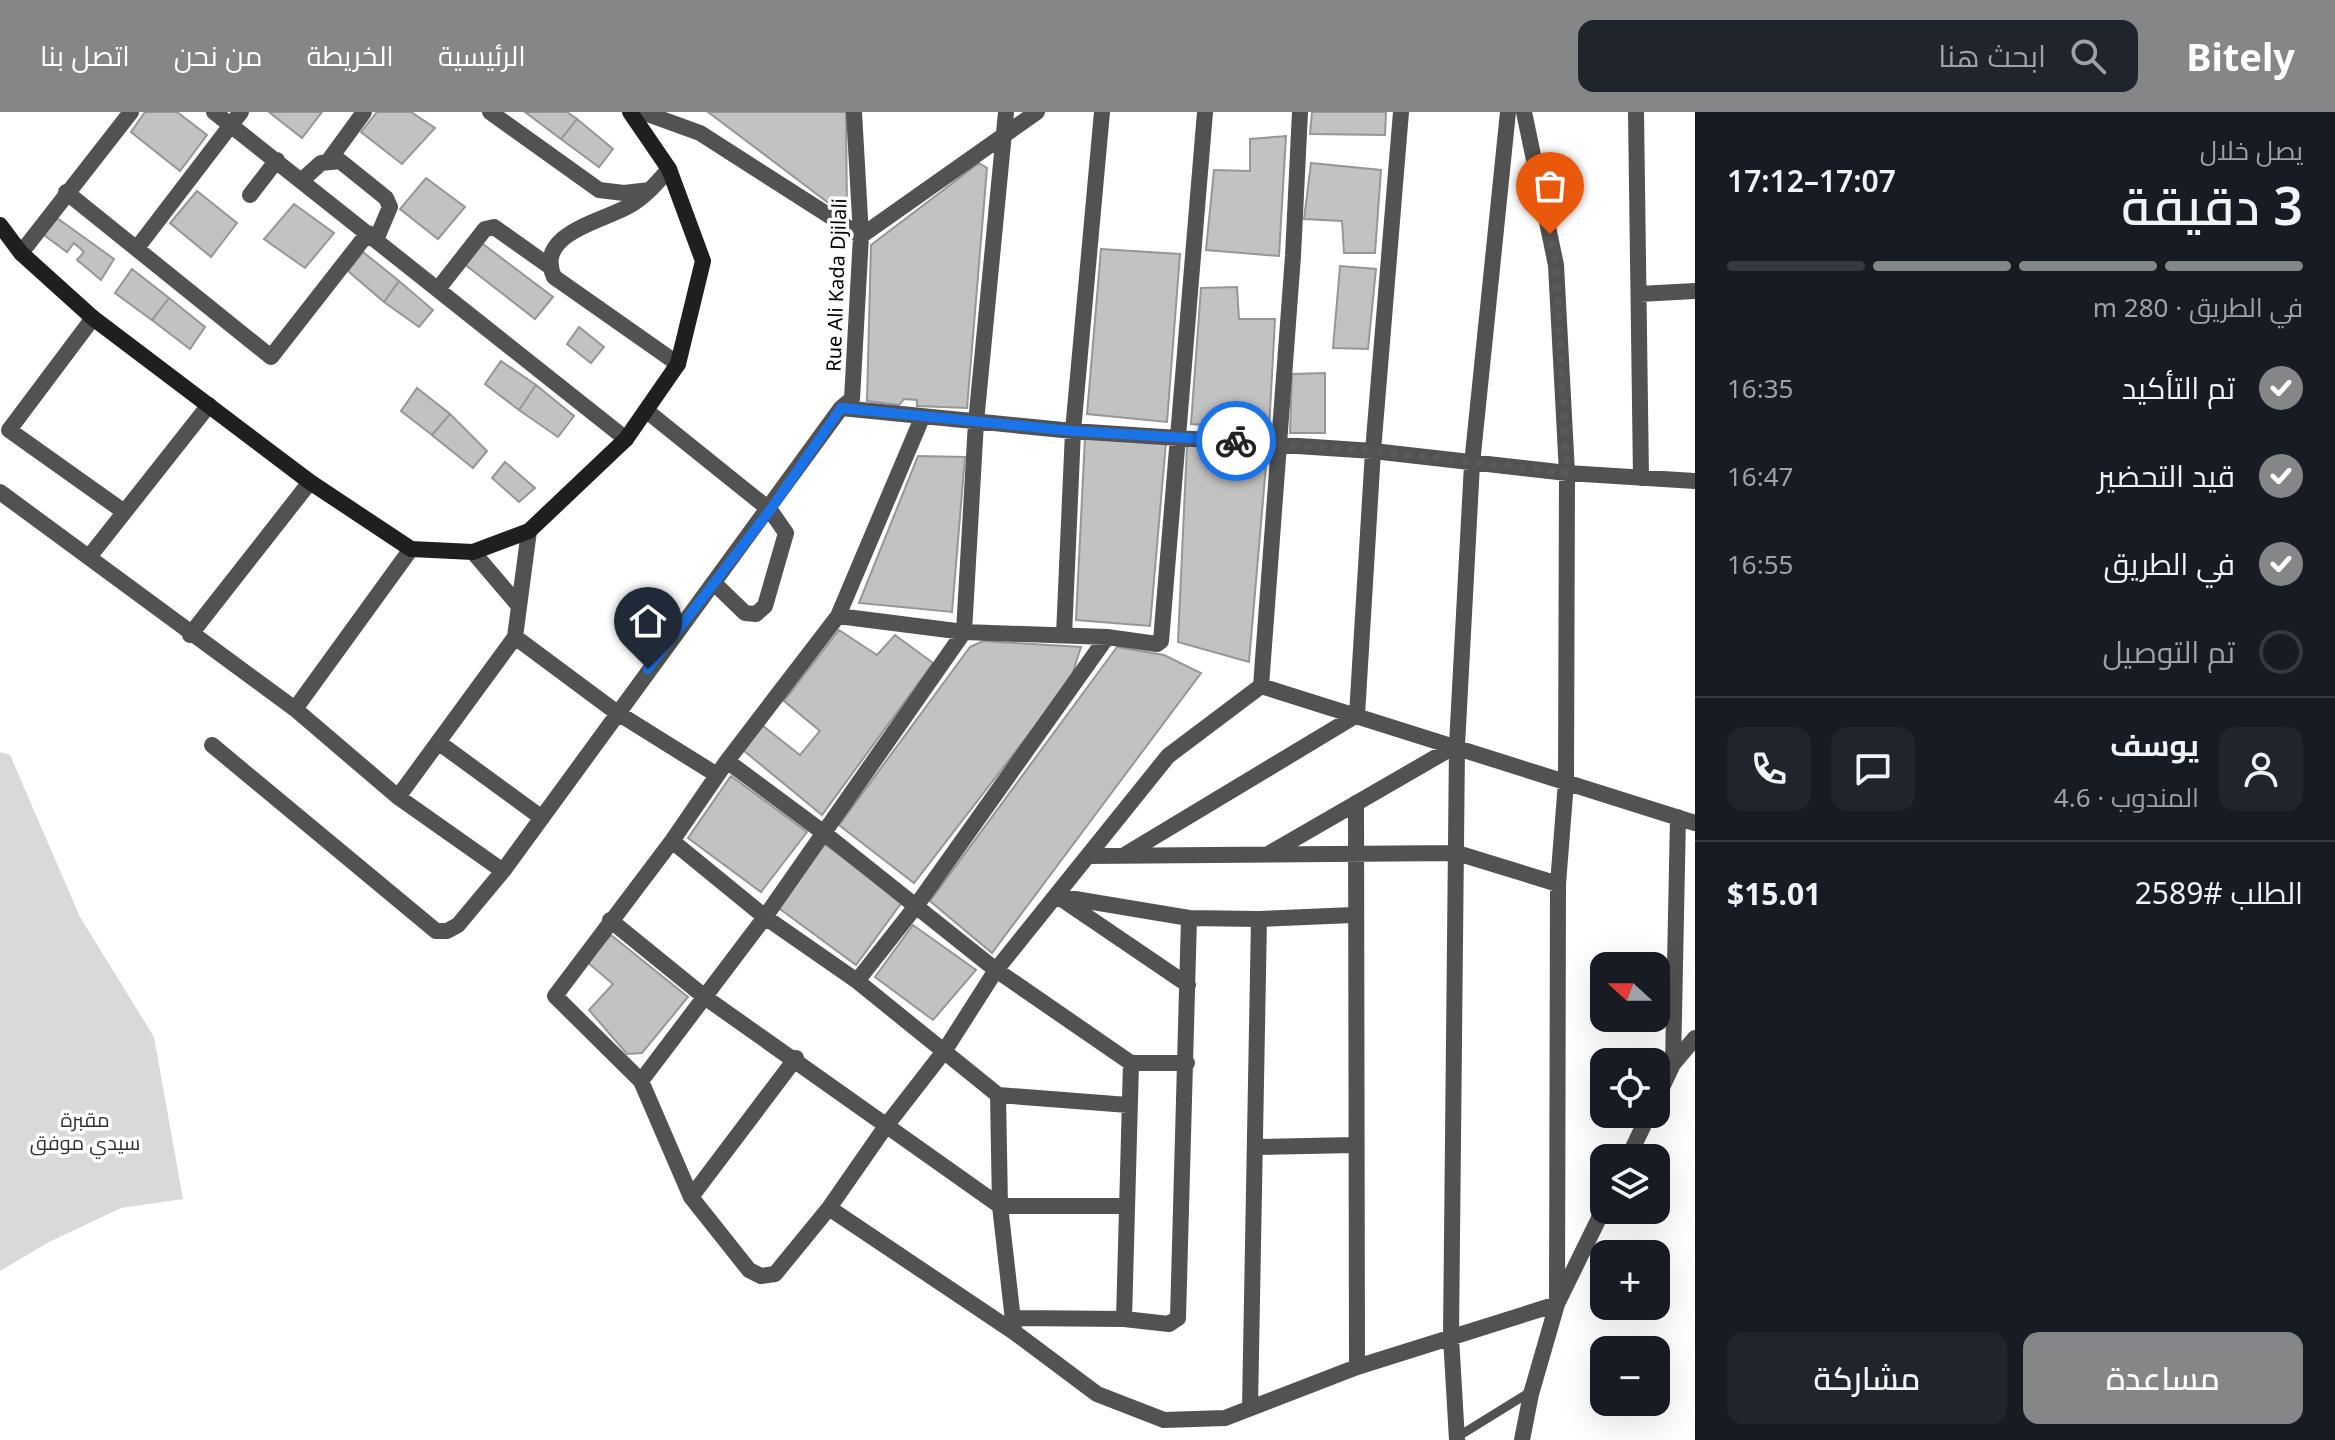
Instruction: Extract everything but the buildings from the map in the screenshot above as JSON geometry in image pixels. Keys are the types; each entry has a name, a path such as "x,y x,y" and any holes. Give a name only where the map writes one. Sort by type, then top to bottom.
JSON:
{"street":[{"path":"21,253 131,112"},
{"path":"214,112 237,118 301,181 626,439"},
{"path":"301,181 329,160 364,112"},
{"path":"490,112 599,190 624,193 652,189"},
{"path":"0,225 21,253 93,318 310,482 411,549 473,552 529,531 626,439 648,412 678,364 703,261 669,169 630,112"},
{"path":"642,112 700,133 861,236 1037,112"},
{"name":"Rue Ali Kada Djilali","path":"212,745 436,931 447,931 458,925 503,871 616,712 770,510 841,408 852,399 861,236 854,112"},
{"path":"641,1081 765,917 964,632 976,422 1006,112"},
{"path":"1064,635 1073,431 1102,112"},
{"path":"838,616 964,632 1107,637 1157,644 1164,634 1177,436 1205,112"},
{"path":"922,418 838,616 555,996 641,1081 691,1197 749,1270 761,1276 775,1274 829,1208 886,1126 945,1050 996,970 1168,756 1261,686 1300,112"},
{"path":"1357,715 1373,451 1401,112"},
{"path":"1456,1440 1451,1337 1457,745 1472,464 1508,112"},
{"path":"1524,112 1556,265 1567,473 1566,782 1558,884 1557,1304"},
{"path":"1636,112 1641,478"},
{"path":"137,248 237,118"},
{"path":"250,195 277,160"},
{"path":"66,192 271,357 389,216 386,198 340,161 329,160"},
{"path":"549,266 552,253 571,232 628,207 652,189 669,169"},
{"path":"438,289 485,229 494,227 549,266 554,277 678,364"},
{"path":"1639,294 1695,291"},
{"path":"93,318 4,427 123,511"},
{"path":"89,557 209,405"},
{"path":"841,408 1073,431 1373,451 1567,473 1695,481"},
{"path":"648,412 770,510 786,533 765,606 756,614 745,613 714,583"},
{"path":"190,635 310,482"},
{"path":"0,492 190,635 295,709 398,797 503,871"},
{"path":"398,797 515,637 529,531"},
{"path":"295,709 411,549"},
{"path":"473,552 519,606"},
{"path":"515,637 616,712 722,768 824,833 996,970 1131,1063 1187,1063"},
{"path":"857,981 916,906 1107,637"},
{"path":"1261,686 1457,745 1695,823"},
{"path":"1126,854 1357,715"},
{"path":"438,742 542,818"},
{"path":"1265,856 1457,745"},
{"path":"1356,803 1353,915 1357,1367"},
{"path":"1673,1064 1678,817"},
{"path":"672,841 765,917 857,981 998,1095 1128,1105"},
{"path":"1088,856 1265,856 1356,851 1457,853 1558,884"},
{"path":"1057,896 1189,918 1353,915"},
{"path":"1057,896 1188,985"},
{"path":"1013,1325 1124,1319 1169,1324 1178,1318 1189,918"},
{"path":"1250,1408 1259,919"},
{"path":"610,920 706,998 796,1058 1000,1206 1126,1206"},
{"path":"1670,1070 1695,1038"},
{"path":"691,1197 796,1058"},
{"path":"1124,1319 1131,1063"},
{"path":"998,1095 1000,1206 1013,1325"},
{"path":"1255,1147 1355,1145"},
{"path":"829,1208 1013,1325 1097,1394 1164,1420 1225,1418 1357,1367 1557,1304"},
{"path":"1522,1440 1532,1390 1557,1304 1596,1224"}],"lane":[{"path":"1456,1440 1532,1390"}],"green space":[{"name":"مقبرة سيدي موفق","path":"0,752 10,755 80,917 154,1037 183,1199 121,1208 49,1242 0,1271"}],"way so far":[{"path":"1236,441 1373,451 1567,473 1556,265 1550,234"}],"route":[{"path":"648,669 770,510 841,408 1073,431 1236,441"}]}
